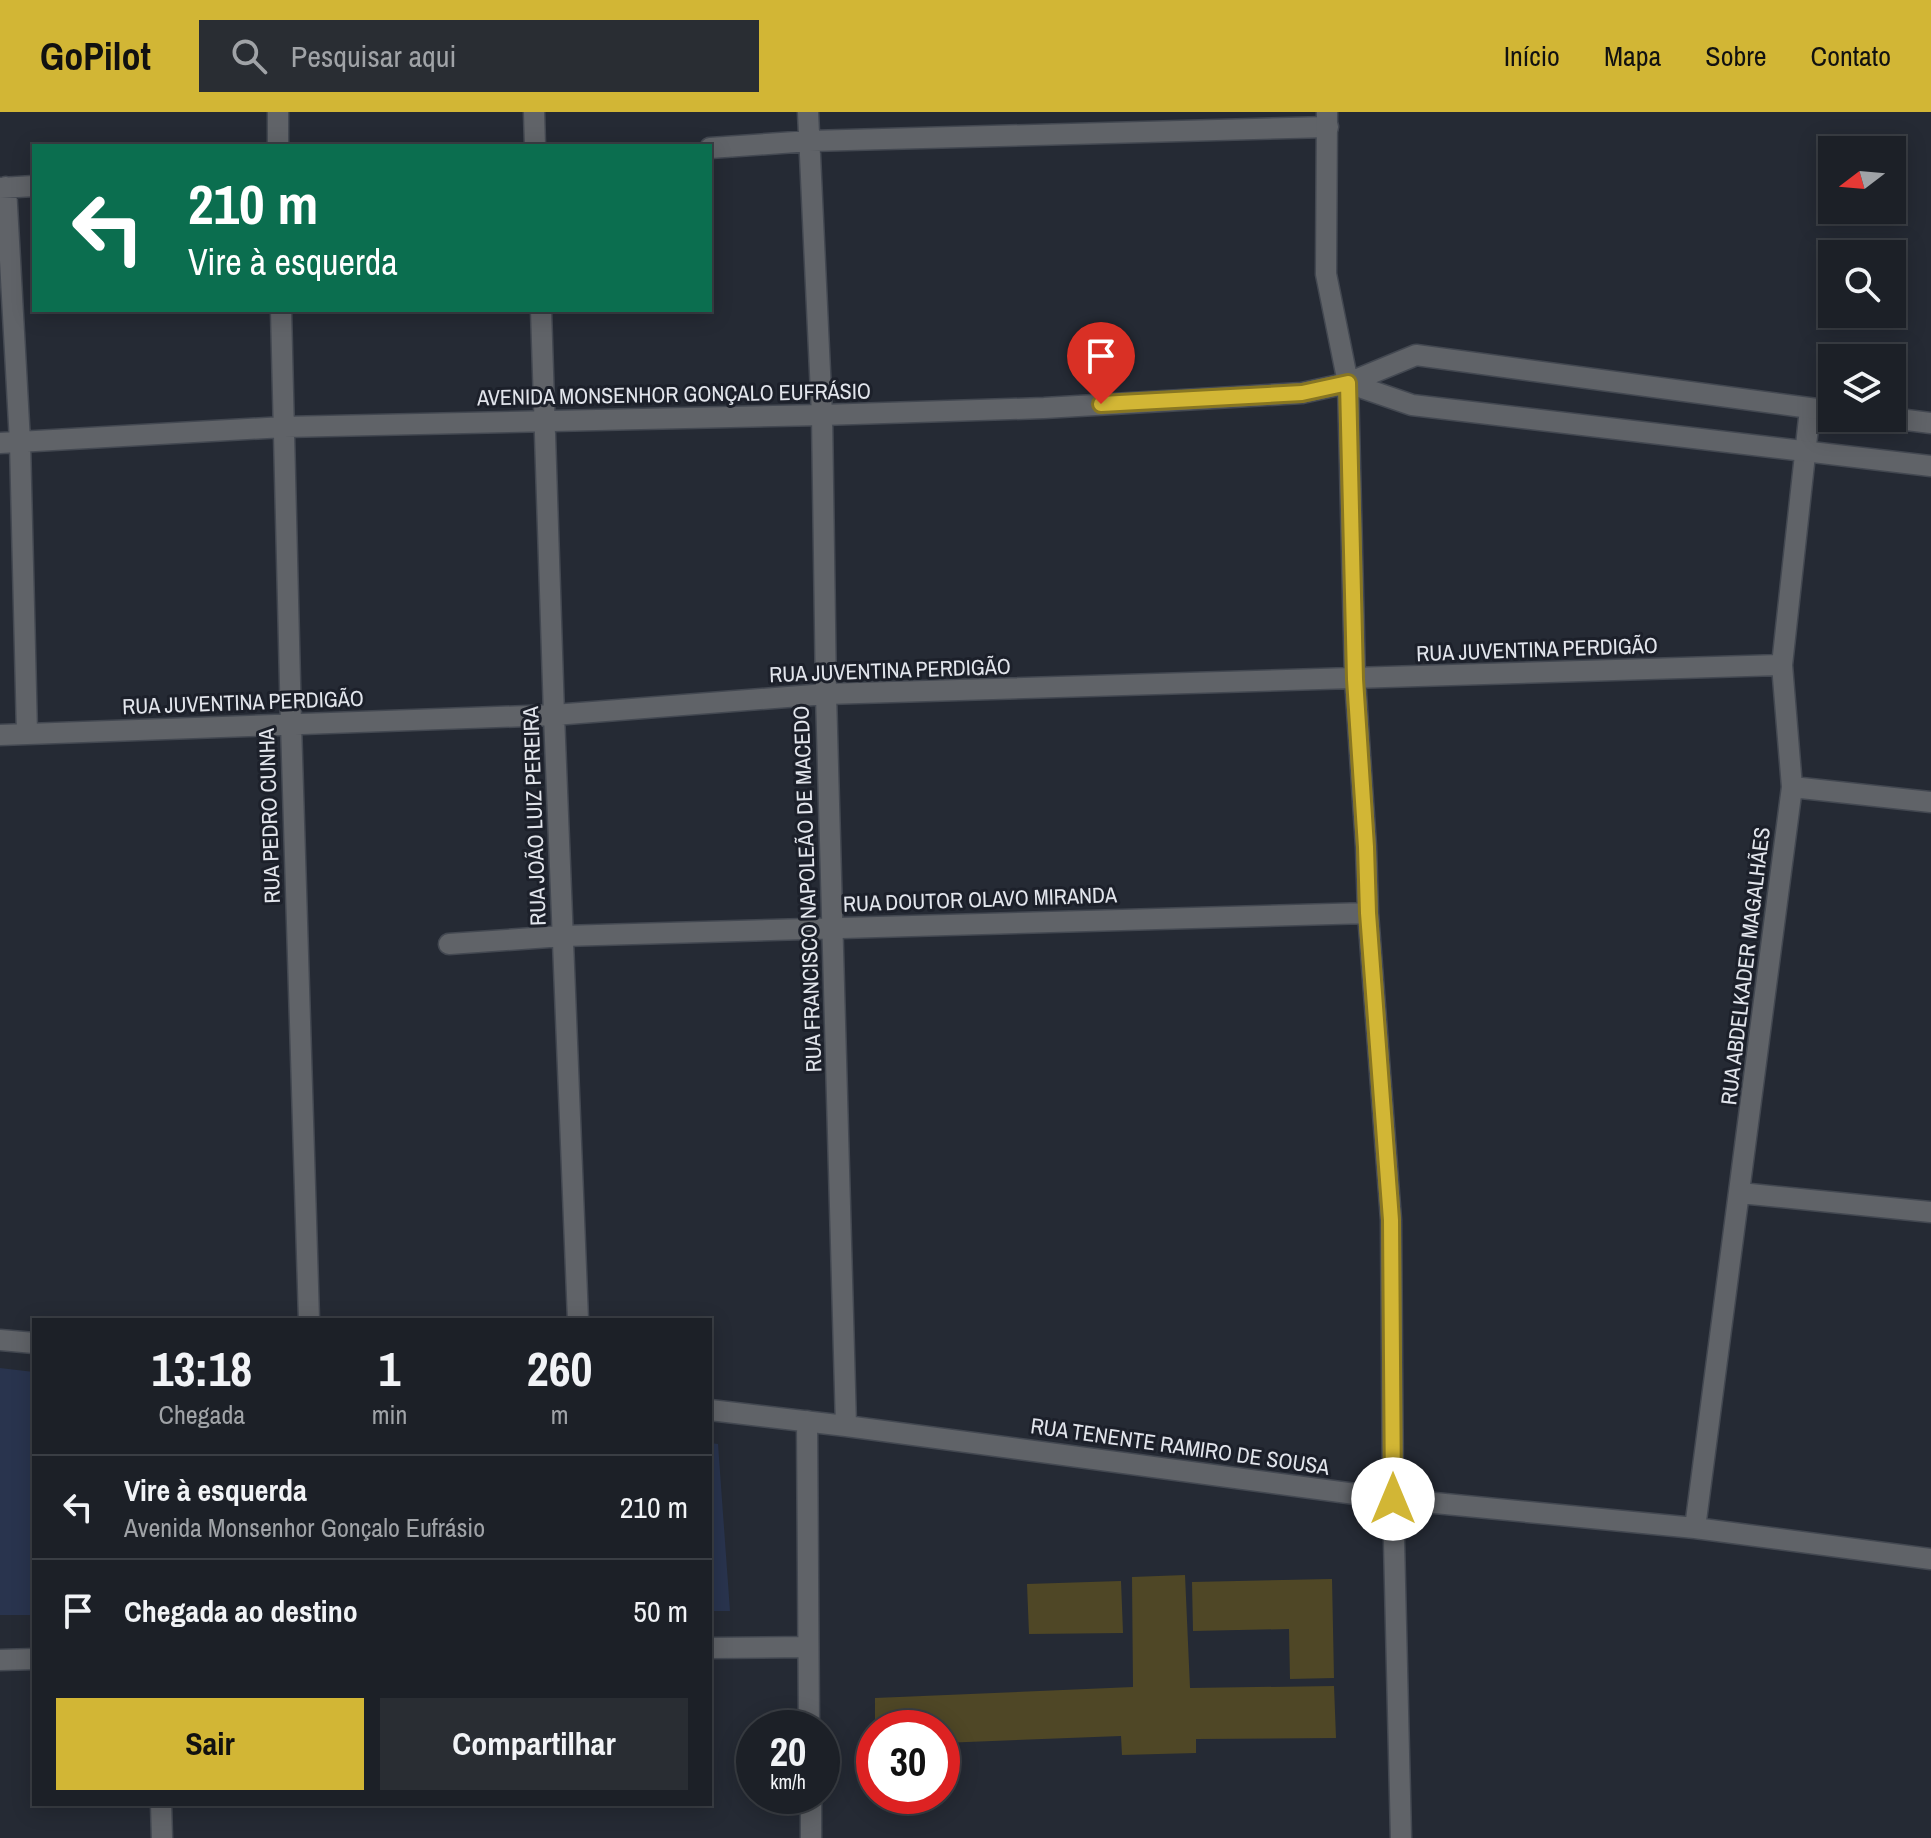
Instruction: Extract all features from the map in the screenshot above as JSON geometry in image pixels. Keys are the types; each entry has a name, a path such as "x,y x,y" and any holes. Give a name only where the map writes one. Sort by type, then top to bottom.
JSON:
{"street":[{"path":"278,112 278,144"},
{"path":"534,112 535,144"},
{"name":"RUA FRANCISCO NAPOLEÃO DE MACEDO","path":"808,112 822,415 826,694 846,1426"},
{"path":"712,148 810,141 1327,120 1326,274 1348,383 1355,679 1368,913 1391,1220 1393,1499 1401,1838"},
{"path":"27,734 10,443 3,187 32,186"},
{"name":"RUA PEDRO CUNHA","path":"281,312 309,1318"},
{"name":"RUA JOÃO LUIZ PEREIRA","path":"541,312 578,1318"},
{"name":"AVENIDA MONSENHOR GONÇALO EUFRÁSIO","path":"10,443 284,427 1044,408 1302,393 1348,383 1416,355 1818,410"},
{"path":"1348,383 1412,405 1931,466"},
{"name":"RUA ABDELKADER MAGALHÃES","path":"1695,1528 1792,787 1782,665 1810,409"},
{"path":"1906,420 1931,423"},
{"name":"RUA JUVENTINA PERDIGÃO","path":"0,735 554,715 826,694 1782,665"},
{"path":"1792,787 1931,802"},
{"name":"RUA DOUTOR OLAVO MIRANDA","path":"449,944 563,936 1368,913"},
{"path":"1740,1193 1931,1212"},
{"path":"0,1340 32,1343"},
{"name":"RUA TENENTE RAMIRO DE SOUSA","path":"712,1410 1393,1499 1695,1528 1931,1559"},
{"path":"807,1421 809,1710"},
{"path":"712,1648 808,1647"},
{"path":"0,1660 32,1659"},
{"path":"161,1806 162,1838"},
{"path":"811,1814 811,1838"}],"shaded area":[{"path":"0,1368 32,1372 32,1615 0,1615"},
{"path":"712,1443 718,1444 730,1611 712,1611"}],"building":[{"path":"1185,1575 1190,1688 1334,1686 1336,1738 1196,1739 1196,1753 1122,1755 1121,1736 960,1742 960,1710 875,1710 875,1698 1133,1687 1132,1577"},
{"path":"1332,1579 1334,1678 1290,1679 1289,1629 1193,1631 1192,1582"},
{"path":"1121,1581 1123,1633 1029,1634 1027,1584"}],"route":[{"path":"1101,404 1302,393 1348,383 1355,679 1368,913 1391,1220 1393,1499"}]}
